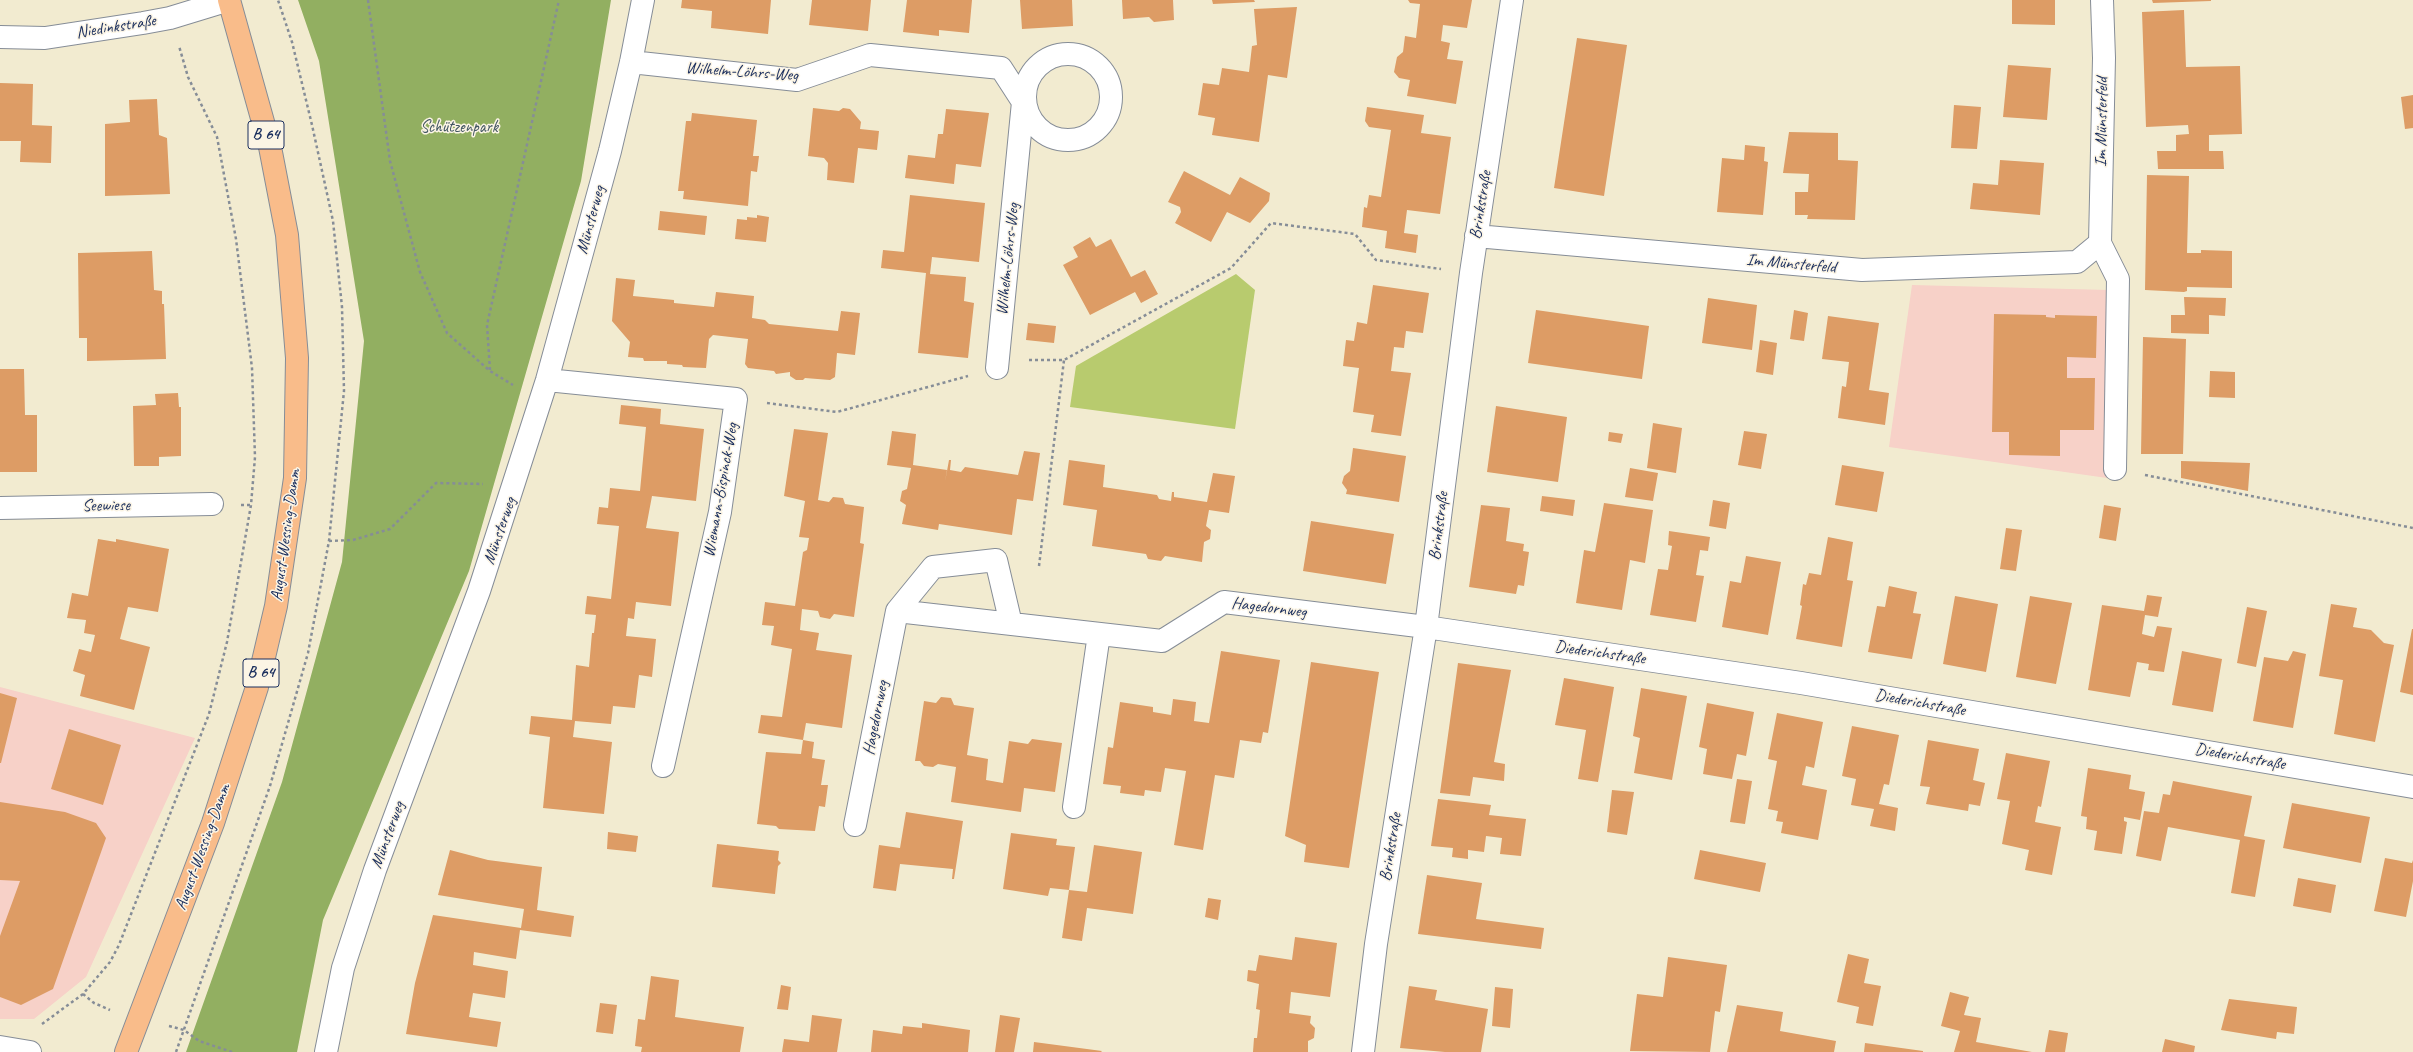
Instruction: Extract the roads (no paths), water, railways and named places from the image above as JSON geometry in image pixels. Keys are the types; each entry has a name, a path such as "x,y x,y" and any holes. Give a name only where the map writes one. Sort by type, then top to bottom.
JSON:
{"main road":[{"name":"August-Wessing-Damm","path":"126,1052 213,823 258,687 276,606 295,478 297,358 287,235 270,147 229,0"}],"street":[{"name":"Niedinkstraße","path":"0,37 45,38 170,18 229,0"},
{"name":"Münsterweg","path":"326,1052 343,968 375,870 479,591 515,485 547,380 610,151 631,62 643,0"},
{"name":"Brinkstraße","path":"1363,1052 1376,944 1426,627 1476,236 1512,0"},
{"name":"Im Münsterfeld","path":"2102,0 2104,58 2100,244 2118,279 2115,469"},
{"name":"Wilhelm-Löhrs-Weg","path":"631,62 797,80 870,55 1001,68 1023,102 997,368"},
{"name":"Im Münsterfeld","path":"1476,236 1862,270 2077,262 2100,244"},
{"name":"Wiemann-Bispinck-Weg","path":"547,380 736,400 720,512 663,766"},
{"name":"Seewiese","path":"0,508 212,504"},
{"name":"Hagedornweg","path":"855,825 897,611 933,567 996,560 1011,624"},
{"name":"Hagedornweg","path":"897,611 1162,641 1224,602 1426,627"},
{"name":"Diederichstraße","path":"1426,627 1801,683 2413,787"},
{"path":"1074,807 1099,634"},
{"path":"0,1047 30,1052"}],"park label":[{"name":"Schützenpark","path":"459,128"}]}
